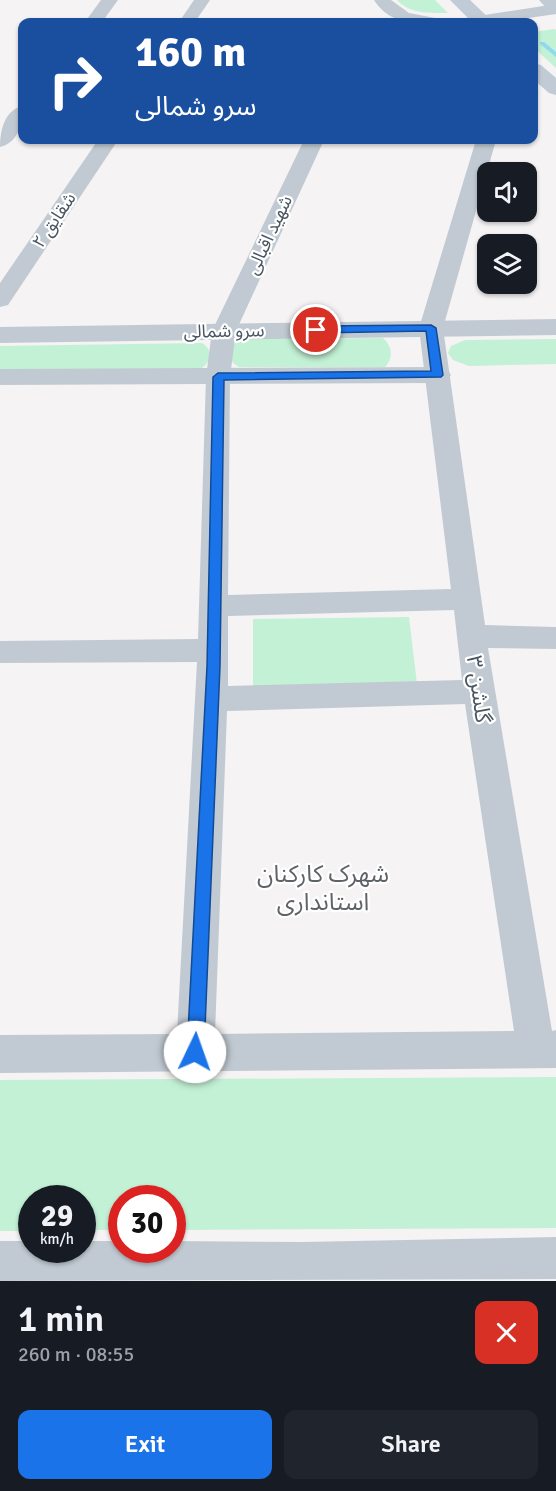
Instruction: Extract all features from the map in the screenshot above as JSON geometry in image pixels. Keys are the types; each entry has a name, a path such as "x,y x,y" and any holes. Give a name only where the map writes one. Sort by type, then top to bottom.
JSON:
{"main road":[{"path":"459,0 475,18"},
{"path":"548,0 556,8"},
{"path":"538,73 556,89"}],"street":[{"path":"96,18 110,0"},
{"path":"190,18 202,0"},
{"path":"378,5 385,5 397,14 413,18"},
{"path":"501,18 556,8"},
{"path":"0,141 18,117"},
{"name":"شقایق ۲","path":"0,300 105,144"},
{"name":"شهید اقبالی","path":"195,1052 214,650 218,377 224,331 312,144"},
{"path":"431,328 485,144"},
{"name":"سرو شمالی","path":"0,335 556,327"},
{"name":"گلشن ۳","path":"431,328 479,692 546,1049"},
{"path":"0,377 437,375"},
{"path":"214,606 467,599"},
{"path":"471,636 556,638"},
{"path":"0,652 214,650"},
{"path":"212,699 479,692"},
{"path":"0,1054 546,1049"},
{"path":"0,1262 302,1272 556,1258"}],"green space":[{"path":"397,0 435,0 448,13 427,13 414,10"},
{"path":"556,30 556,68 538,52 538,31"},
{"path":"383,338 391,352 390,360 385,367 239,367 232,361 230,354 239,339"},
{"path":"556,339 556,364 469,366 453,360 448,353 451,346 465,340"},
{"path":"202,343 208,349 210,356 207,364 199,370 0,372 0,346"},
{"path":"409,617 417,684 253,687 253,619"},
{"path":"556,1077 556,1228 186,1230 186,1185 108,1185 108,1230 96,1230 96,1185 18,1185 18,1231 0,1231 0,1080"}],"waterway":[{"path":"542,43 556,55"}],"district":[{"name":"شهرک کارکنان استانداری","path":"323,888"}],"route":[{"path":"195,1052 213,666 218,377 437,375 431,328 316,330"}]}
